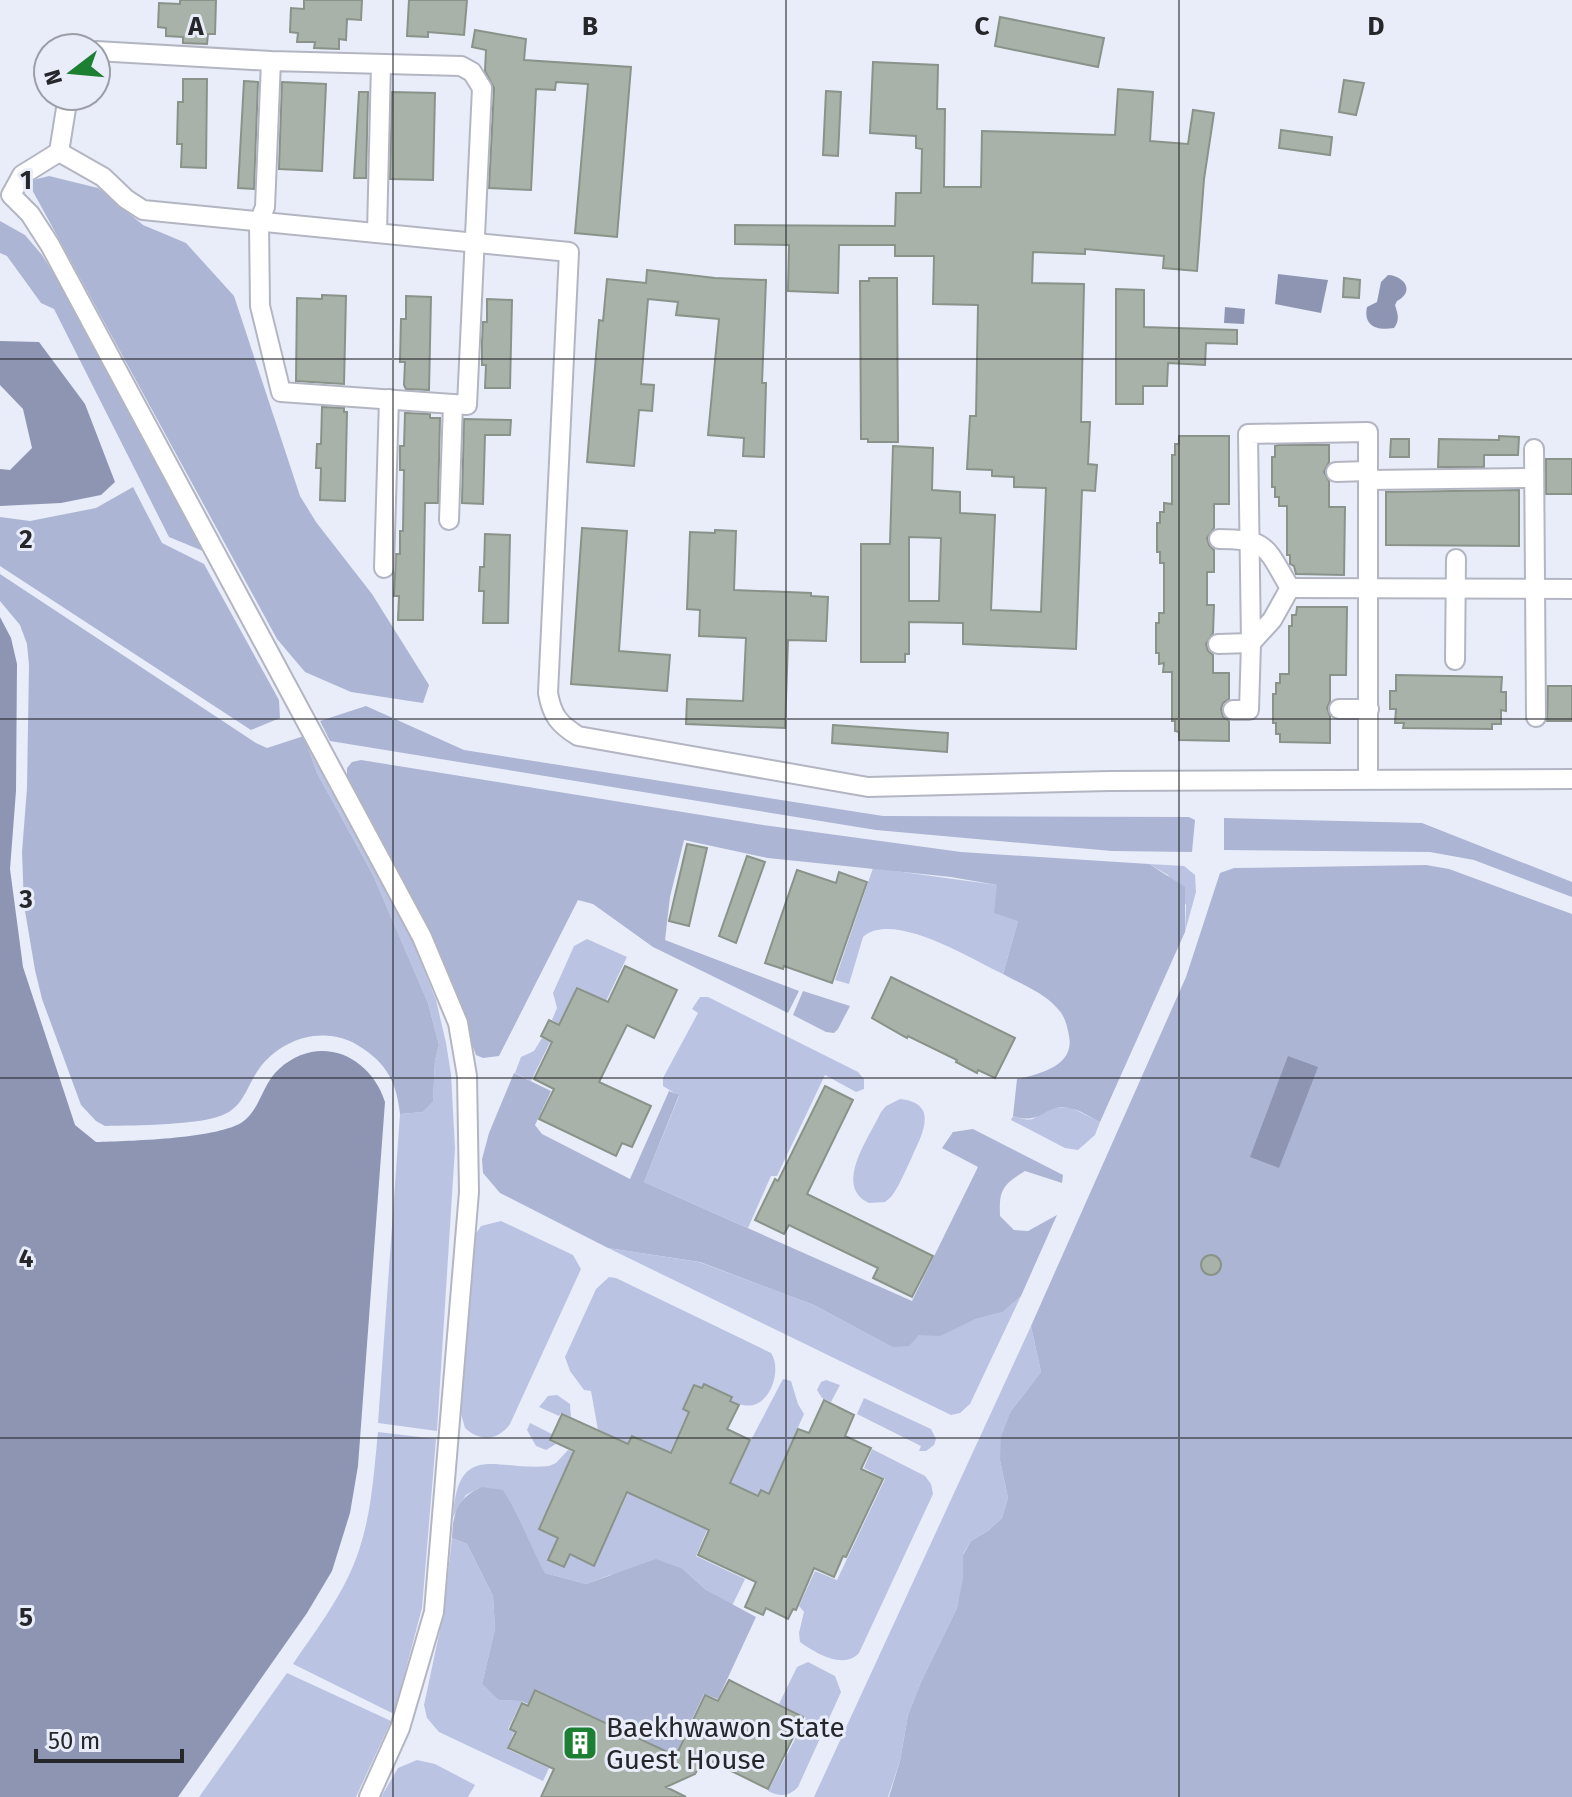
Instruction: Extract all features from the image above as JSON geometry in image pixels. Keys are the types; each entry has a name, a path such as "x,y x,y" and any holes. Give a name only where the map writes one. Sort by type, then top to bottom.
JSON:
{"street":[{"path":"112,52 271,61 461,66 472,72 482,88 467,405 281,392 260,306 259,222 265,207 271,61"},
{"path":"377,233 381,64"},
{"path":"65,112 59,152 22,175 5,196 30,214 50,245 422,937 458,1023 467,1076 469,1192 434,1612 406,1711 369,1797"},
{"path":"59,152 103,177 143,210 569,252 548,693 551,711 558,723 578,736 868,787 1572,779"},
{"path":"384,568 389,399"},
{"path":"449,520 453,404"},
{"path":"1233,710 1249,710 1250,539 1242,474 1248,434 1368,432 1368,589 1361,641 1369,709 1368,779"},
{"path":"1534,449 1536,717"},
{"path":"1336,472 1368,476 1534,478"},
{"path":"1219,539 1250,539 1266,549 1290,588"},
{"path":"1455,660 1456,559"},
{"path":"1290,588 1572,589"},
{"path":"1218,644 1251,643 1272,620 1290,588"},
{"path":"1339,709 1369,709"}],"shaded area":[{"path":"49,176 98,188 143,225 186,243 234,296 300,496 316,522 372,594 429,685 423,703 351,692 305,672 277,639 30,186 33,180"},
{"path":"0,221 25,235 42,255 74,306 203,551 169,537 54,309 41,303 7,256 0,253"},
{"path":"1278,274 1328,280 1321,313 1275,304"},
{"path":"1388,275 1399,278 1407,289 1395,305 1396,325 1382,329 1369,323 1366,313 1367,307 1377,302 1381,282"},
{"path":"1225,307 1245,309 1244,324 1224,323"},
{"path":"0,341 39,342 85,404 115,482 101,495 61,503 0,506 0,469 10,470 32,448 23,409 0,385"},
{"path":"133,487 162,543 204,564 279,700 280,718 251,730 0,566 0,517 30,521 96,508"},
{"path":"0,574 256,743 267,748 304,736 317,773 373,875 428,1003 439,1045 435,1060 433,1102 423,1112 400,1114 393,1084 378,1061 349,1041 321,1036 293,1042 280,1049 259,1069 238,1104 216,1117 168,1124 105,1126 81,1105 42,999 24,905 22,852 27,788 29,665 27,644 20,625 0,601"},
{"path":"0,617 11,638 17,664 16,791 10,869 23,967 75,1125 96,1142 170,1138 228,1128 247,1118 279,1069 294,1058 310,1052 341,1054 355,1061 368,1072 385,1102 358,1466 350,1513 332,1571 307,1613 178,1797 0,1797"},
{"path":"366,706 464,750 883,816 1189,817 1195,820 1192,852 1112,851 876,830 330,741 320,721"},
{"path":"304,736 406,924 436,1000 446,1043 455,1148 437,1431 378,1423 400,1114 423,1112 433,1102 435,1060 439,1045 428,1003 373,875 317,773"},
{"path":"361,760 763,825 961,852 1149,864 1185,887 1185,932 1100,1122 1077,1110 1061,1107 1037,1117 1023,1118 1013,1116 1017,1079 1054,1067 1066,1055 1069,1036 1064,1017 1051,1002 1003,974 1018,921 994,913 997,885 951,877 768,858 684,840 670,897 665,940 799,991 788,1013 653,947 593,904 578,900 499,1056 483,1058 476,1055 430,930 347,779 347,768 352,762"},
{"path":"1224,818 1422,823 1572,882 1572,897 1474,860 1430,852 1224,850"},
{"path":"1149,864 1184,866 1195,875 1196,892 1185,932 1186,905 1168,875"},
{"path":"1426,865 1449,869 1572,914 1572,1797 889,1797 900,1761 908,1715 957,1608 963,1578 963,1555 971,1541 1002,1518 1008,1498 1000,1460 1001,1437 1011,1411 1041,1372 1031,1326 1186,977 1220,873 1234,868"},
{"path":"873,868 997,885 1018,921 1003,974 932,940 893,929 876,930 863,937 849,984 835,980"},
{"path":"587,939 627,957 606,1001 577,987 559,1024 552,1020 557,1008 553,993 574,946"},
{"path":"803,991 850,1006 834,1033 793,1015"},
{"path":"700,997 708,997 858,1072 864,1079 864,1089 856,1092 825,1075 777,1176 771,1176 748,1228 644,1182 679,1096 663,1086 663,1078 698,1013 692,1009"},
{"path":"542,1038 550,1042 531,1081 515,1073 521,1057 534,1051"},
{"path":"1288,1056 1318,1067 1279,1168 1250,1157"},
{"path":"514,1073 551,1091 535,1125 542,1134 630,1179 669,1091 679,1095 644,1182 912,1301 978,1167 942,1148 953,1132 973,1129 1063,1175 1062,1183 1025,1171 1011,1180 1001,1194 1000,1216 1014,1230 1028,1231 1057,1215 1021,1296 1003,1312 976,1319 940,1336 919,1335 909,1346 892,1347 814,1305 700,1262 608,1248 500,1193 483,1173 482,1159 489,1133"},
{"path":"900,1099 920,1107 924,1113 923,1130 891,1197 885,1202 869,1203 859,1195 854,1185 857,1161 881,1112"},
{"path":"1070,1107 1100,1122 1095,1135 1078,1150 1065,1148 1011,1120 1013,1116 1031,1119 1049,1109"},
{"path":"501,1221 573,1255 581,1269 510,1424 500,1434 489,1438 477,1436 465,1428 460,1410 473,1238 481,1226"},
{"path":"608,1248 699,1262 814,1305 892,1347 919,1335 940,1335 976,1319 1003,1312 1021,1296 970,1404 960,1413 951,1415"},
{"path":"609,1277 771,1353 774,1379 766,1396 752,1405 742,1405 731,1400 732,1396 704,1383 702,1387 694,1384 682,1409 688,1412 668,1457 648,1448 650,1443 632,1435 628,1443 598,1430 591,1391 584,1390 570,1371 565,1357 596,1289"},
{"path":"1031,1326 1041,1372 1011,1411 1000,1460 1008,1498 1002,1518 971,1541 963,1554 964,1578 957,1608 908,1715 900,1761 888,1797 814,1797"},
{"path":"783,1379 791,1381 804,1414 779,1470 813,1486 798,1507 761,1490 758,1495 731,1483"},
{"path":"826,1380 840,1385 831,1402 822,1398 817,1390"},
{"path":"557,1395 570,1404 571,1417 561,1413 559,1416 539,1407 548,1396"},
{"path":"864,1398 931,1429 936,1439 934,1445 926,1451 919,1451 921,1446 857,1414"},
{"path":"530,1423 552,1434 549,1441 556,1444 546,1450 536,1446 527,1430"},
{"path":"378,1432 436,1439 422,1608 394,1714 293,1664 331,1608 354,1563 370,1504"},
{"path":"872,1449 925,1476 933,1494 859,1653 853,1658 838,1660 821,1655 800,1642 804,1612 799,1606 815,1571 837,1580 885,1479 864,1468"},
{"path":"568,1450 573,1452 538,1529 558,1539 548,1561 564,1568 570,1555 594,1566 635,1478 647,1502 707,1530 696,1556 745,1579 732,1606 706,1590 683,1569 610,1575 586,1584 545,1573 532,1550 481,1487 466,1495 453,1517 456,1493 463,1477 472,1468 483,1464 549,1466"},
{"path":"481,1487 503,1490 545,1573 586,1584 656,1559 683,1569 706,1590 756,1617 718,1699 704,1694 686,1732 699,1739 682,1758 535,1689 528,1704 498,1700 482,1684 495,1629 493,1596 467,1544 452,1538 458,1508 466,1497"},
{"path":"452,1538 467,1544 493,1596 495,1629 482,1684 498,1700 522,1701 508,1729 514,1732 507,1749 549,1768 543,1781 439,1732 427,1718 424,1705 444,1611"},
{"path":"808,1662 835,1676 841,1692 798,1787 791,1793 776,1794 768,1791 806,1718 779,1704 797,1667"},
{"path":"287,1673 391,1721 356,1797 199,1797"},
{"path":"417,1760 435,1764 475,1785 468,1797 381,1797 398,1768"}],"building":[{"path":"180,0 216,0 215,34 208,34 207,44 183,43 183,37 166,36 166,28 158,27 159,3 180,4"},
{"path":"304,0 362,0 361,20 347,19 346,40 339,39 339,49 314,48 315,42 297,42 298,33 290,32 291,8 304,9"},
{"path":"409,0 467,0 464,35 428,32 428,37 407,36"},
{"path":"1000,17 1104,38 1098,67 995,46"},
{"path":"475,30 526,39 524,60 631,67 617,237 575,233 588,84 556,82 555,90 536,89 531,190 489,188 494,88 485,71 486,50 472,47"},
{"path":"873,62 938,65 937,109 945,109 944,187 981,187 982,131 1115,135 1118,89 1153,92 1150,141 1188,144 1193,110 1214,113 1204,179 1197,271 1163,268 1164,256 1085,249 1085,254 1033,252 1032,283 1084,284 1081,422 1090,422 1088,464 1097,465 1095,491 1082,490 1076,649 963,644 963,623 909,622 909,654 905,654 905,662 861,662 861,544 890,544 893,446 933,448 932,490 960,492 960,513 995,515 991,610 1041,612 1046,488 1014,487 1014,477 992,476 992,470 967,469 970,416 976,416 978,305 933,304 934,256 895,256 895,245 839,245 838,293 788,291 789,245 735,244 735,225 895,226 896,193 921,193 922,149 916,148 916,136 870,133","holes":["909,537 941,538 939,601 909,601"]},
{"path":"183,79 207,79 206,168 181,167 182,144 177,144 178,102 183,102"},
{"path":"1344,80 1364,83 1356,115 1339,112"},
{"path":"244,81 258,82 254,189 238,188"},
{"path":"282,82 326,84 322,171 279,169"},
{"path":"826,91 841,92 838,156 823,155"},
{"path":"359,92 368,92 366,178 354,178"},
{"path":"392,92 435,93 433,180 390,179"},
{"path":"1281,130 1332,137 1330,155 1279,148"},
{"path":"647,270 766,280 762,383 766,383 764,457 743,456 744,438 708,435 719,319 676,315 678,302 648,299 641,384 654,385 652,411 639,410 634,466 587,462 599,320 603,321 607,279 646,283"},
{"path":"869,278 897,278 898,442 868,442 868,439 861,439 860,281 869,281"},
{"path":"1344,278 1360,280 1359,298 1343,297"},
{"path":"1116,289 1144,290 1144,327 1237,330 1237,344 1206,343 1205,365 1168,363 1167,386 1143,386 1143,404 1116,404"},
{"path":"322,295 346,296 344,384 296,381 297,298 322,299"},
{"path":"406,296 431,297 429,390 406,389 404,385 405,362 400,362 401,319 406,319"},
{"path":"487,299 512,300 510,388 485,388 486,365 482,365 482,341 483,322 487,322"},
{"path":"322,407 344,408 347,412 345,501 320,500 321,468 316,468 317,444 321,444"},
{"path":"405,413 430,414 430,418 440,418 438,503 425,503 423,620 398,620 399,596 394,596 396,554 400,554 400,531 403,531 404,470 400,470 400,446 404,446"},
{"path":"464,419 511,420 510,435 485,435 483,504 462,503"},
{"path":"1179,436 1229,436 1229,504 1214,504 1214,528 1207,538 1214,550 1214,572 1207,572 1207,605 1214,605 1213,633 1206,644 1213,655 1213,673 1229,673 1229,699 1221,709 1223,717 1229,721 1229,741 1179,740 1175,721 1172,721 1172,672 1163,672 1164,663 1159,664 1159,653 1156,653 1156,623 1159,623 1159,613 1164,613 1164,563 1160,563 1160,552 1157,552 1157,523 1160,523 1160,512 1164,512 1164,503 1172,504 1172,455 1175,455"},
{"path":"1499,436 1519,437 1518,455 1484,455 1484,467 1438,467 1439,439 1499,440"},
{"path":"1391,439 1409,439 1409,457 1390,457"},
{"path":"1279,445 1329,445 1329,462 1324,472 1329,481 1329,507 1345,507 1344,575 1296,574 1294,566 1290,564 1290,555 1287,555 1287,506 1279,506 1279,497 1275,497 1275,487 1272,487 1272,457 1275,457 1275,446"},
{"path":"1546,459 1572,459 1572,494 1546,494"},
{"path":"1519,490 1519,546 1386,545 1386,492"},
{"path":"582,528 627,531 619,651 670,655 667,691 571,684"},
{"path":"715,530 736,531 734,590 811,593 811,596 828,597 826,641 788,640 785,728 686,724 687,699 743,701 746,638 699,636 700,610 687,609 690,532 715,533"},
{"path":"485,534 510,535 508,623 483,623 484,591 479,591 480,567 484,567"},
{"path":"1297,607 1347,607 1346,675 1330,675 1327,708 1330,743 1280,742 1276,723 1273,723 1273,694 1276,694 1276,683 1280,683 1280,674 1289,674 1289,626 1292,626 1292,615 1296,615"},
{"path":"1396,675 1502,677 1501,692 1506,692 1506,711 1501,710 1501,724 1492,724 1492,729 1403,728 1404,723 1395,723 1396,709 1390,709 1390,691 1396,691"},
{"path":"1548,686 1572,686 1572,721 1547,721"},
{"path":"833,725 948,733 947,752 832,743"},
{"path":"687,844 707,848 689,926 669,921"},
{"path":"747,856 765,862 736,943 719,936"},
{"path":"797,870 836,883 839,872 867,882 832,983 784,966 783,969 765,963"},
{"path":"625,966 677,990 654,1038 627,1025 599,1082 651,1106 632,1147 622,1143 616,1156 539,1119 554,1089 534,1079 552,1042 541,1036 549,1020 559,1025 577,988 608,1002"},
{"path":"891,977 1015,1038 995,1078 978,1070 977,1073 872,1018"},
{"path":"825,1086 853,1100 807,1194 933,1256 912,1297 873,1278 878,1268 789,1225 784,1234 755,1220"},
{"path":"1207,1255 1215,1255 1221,1265 1215,1275 1207,1275 1201,1269 1201,1261"},
{"path":"704,1384 732,1397 730,1401 739,1405 727,1429 750,1440 730,1483 758,1496 761,1490 769,1494 798,1429 809,1433 824,1400 854,1415 845,1436 871,1448 861,1469 883,1479 834,1577 814,1568 796,1610 793,1609 788,1619 766,1608 763,1615 745,1607 756,1582 698,1555 709,1530 627,1492 594,1566 570,1554 564,1567 548,1560 558,1538 539,1529 574,1451 550,1440 562,1414 628,1444 632,1436 671,1453 689,1412 683,1409 694,1385 702,1388"},
{"name":"Baekhwawon State Guest House","path":"729,1680 803,1717 768,1789 705,1758 695,1774 666,1787 686,1797 541,1797 554,1769 508,1748 516,1732 510,1729 522,1703 528,1706 535,1690 676,1756 705,1695 718,1701"}],"place":[{"name":"Baekhwawon State Guest House","path":"580,1743"}]}
